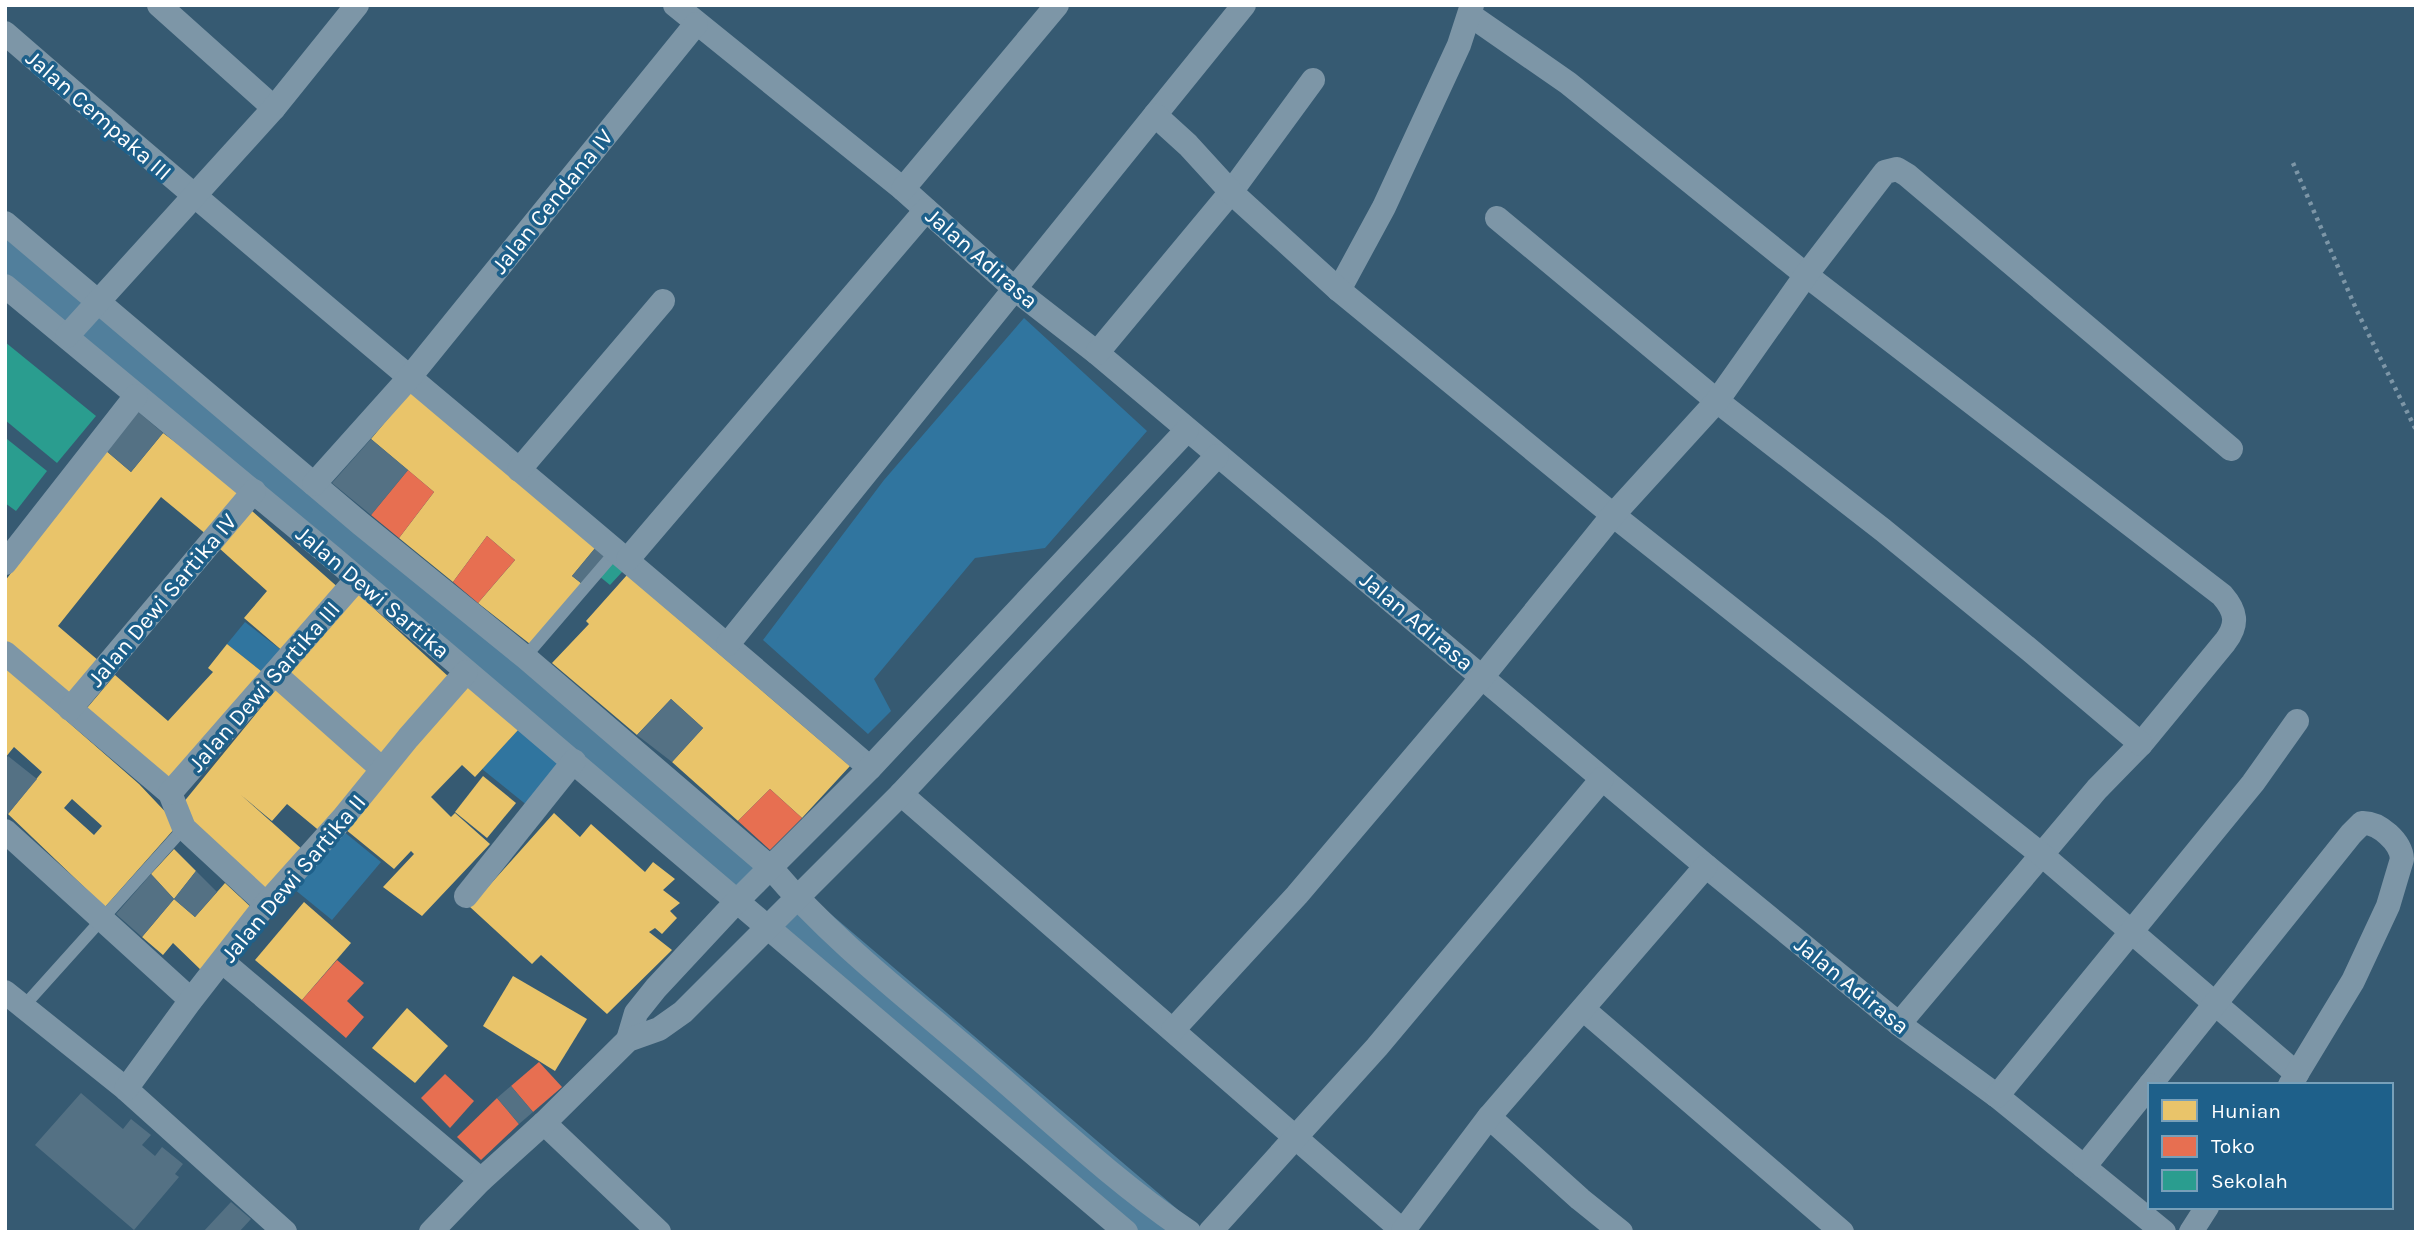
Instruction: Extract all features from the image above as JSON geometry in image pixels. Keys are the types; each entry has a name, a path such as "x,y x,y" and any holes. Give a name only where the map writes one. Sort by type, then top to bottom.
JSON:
{"street":[{"path":"159,5 274,108"},
{"path":"67,337 274,108 357,5"},
{"name":"Jalan Adirasa","path":"675,5 903,189 1016,290 1097,353 1706,866 1899,1024 1997,1096 2164,1232"},
{"path":"903,189 1057,5"},
{"path":"728,644 1244,5"},
{"path":"1339,290 1390,194 1459,45 1471,10 1568,83 1806,275 2222,595 2231,605 2235,617 2231,635 2141,744 2097,789 1899,1024"},
{"name":"Jalan Cendana IV","path":"314,484 409,378 696,24"},
{"name":"Jalan Cempaka III","path":"5,33 193,197 728,644 870,768"},
{"path":"1097,353 1231,192 1313,80"},
{"path":"1155,115 1188,145 1231,192 1339,290 1613,515 2042,855 2214,1004 2294,1079 2353,981 2388,906 2402,859 2394,839 2368,823 2357,827 2214,1004 2152,1083"},
{"path":"1173,1030 1297,895 1483,676 1613,515 1717,401 1806,275 1885,172 1897,169 1907,175 2231,449"},
{"path":"622,555 926,210"},
{"path":"1497,218 1717,401 1894,539 2141,744"},
{"path":"5,223 314,484 525,657 771,868 797,899 870,966 1098,1161 1189,1232"},
{"name":"Jalan Dewi Sartika","path":"5,286 254,491 574,761 1126,1232"},
{"path":"519,470 663,301"},
{"path":"5,563 136,396"},
{"path":"628,1040 636,1013 656,988 738,900 870,768 1187,430"},
{"path":"431,1232 481,1180 544,1123 628,1040 659,1029 683,1012 901,794 1217,456"},
{"name":"Jalan Dewi Sartika IV","path":"71,709 254,491"},
{"name":"Jalan Dewi Sartika III","path":"170,793 357,579"},
{"path":"5,653 170,793 184,828 266,904"},
{"name":"Jalan Dewi Sartika II","path":"126,1089 266,904 343,818 466,672"},
{"path":"275,674 382,769"},
{"path":"1997,1096 2253,783 2297,721"},
{"path":"466,896 574,761"},
{"path":"1210,1232 1377,1047 1602,779"},
{"path":"901,794 1404,1232 1489,1117 1706,866"},
{"path":"5,831 191,1000"},
{"path":"223,962 481,1180"},
{"path":"14,999 126,1089 285,1232"},
{"path":"1583,1009 1842,1232"},
{"path":"2084,1167 2148,1087"},
{"path":"1489,1117 1621,1232"},
{"path":"544,1123 659,1232"},
{"path":"2191,1232 2206,1209"}],"lane":[{"path":"525,657 622,555"},
{"path":"14,999 102,918 184,828"}],"path":[{"path":"2293,163 2357,311 2416,430"}],"shaded area":[{"path":"1024,318 1147,431 1045,548 975,558 874,679 891,711 868,734 763,640 884,480"},
{"path":"245,622 285,653 266,675 227,644"},
{"path":"519,729 560,765 528,806 482,769"},
{"path":"343,831 381,862 332,920 294,889"}],"building: Hunian":[{"path":"411,391 596,547 572,576 582,584 530,644 478,603 515,560 487,536 453,582 399,538 434,492 371,439"},
{"path":"163,433 241,491 207,535 161,497 58,626 99,661 67,698 5,645 5,581 104,449 131,472"},
{"path":"252,511 341,590 285,653 244,618 267,591 219,548"},
{"path":"627,575 850,766 802,818 770,789 738,821 672,762 703,728 671,699 637,735 552,663 589,624 586,621"},
{"path":"356,592 450,678 381,757 286,673"},
{"path":"227,644 266,675 173,784 87,708 115,675 168,721 213,672 208,668"},
{"path":"5,667 139,784 174,821 175,828 105,907 8,814 42,772 14,747 5,758","holes":["72,799 102,826 94,835 64,808"]},
{"path":"469,684 519,729 475,777 462,765 431,797 451,817 455,813 490,844 422,916 383,887 414,854 411,851 394,869 345,829"},
{"path":"277,688 374,771 322,833 287,804 272,821 241,795 304,851 268,891 178,809"},
{"path":"483,776 516,803 487,838 455,812"},
{"path":"554,813 580,837 591,824 645,872 653,862 675,879 663,890 680,903 670,911 677,918 662,934 655,928 649,932 672,950 607,1014 541,955 532,964 470,907"},
{"path":"174,849 196,871 174,899 151,874"},
{"path":"225,883 254,910 203,972 173,943 163,955 142,937 174,899 195,917"},
{"path":"304,902 351,943 302,1000 255,960"},
{"path":"513,976 587,1019 555,1071 483,1026"},
{"path":"407,1008 448,1046 415,1083 372,1048"}],"building: Toko":[{"path":"408,470 434,492 399,538 371,515"},
{"path":"487,536 515,560 478,603 453,582"},
{"path":"770,789 802,818 770,850 738,821"},
{"path":"337,960 364,983 347,1001 364,1017 346,1038 302,1000"},
{"path":"539,1062 562,1087 533,1112 511,1086"},
{"path":"445,1074 474,1101 450,1128 421,1098"},
{"path":"497,1098 519,1124 481,1160 457,1137"}],"building: Sekolah":[{"path":"5,342 96,416 57,463 5,420"},
{"path":"7,439 47,471 16,511 5,503"},
{"path":"612,562 623,571 610,585 599,576"}],"building: Lainnya":[{"path":"136,410 163,433 131,472 104,449"},
{"path":"371,439 408,470 371,515 332,483"},
{"path":"596,547 608,558 584,585 572,576"},
{"path":"671,699 703,728 672,762 637,735"},
{"path":"8,756 37,779 8,814 5,812 5,759"},
{"path":"196,871 217,892 195,917 174,899"},
{"path":"151,874 174,899 142,937 116,914"},
{"path":"511,1086 533,1112 519,1124 497,1098"},
{"path":"81,1093 123,1129 131,1119 151,1135 142,1145 155,1156 162,1147 183,1164 175,1174 179,1177 134,1230 35,1145"},
{"path":"231,1202 251,1219 239,1232 203,1232"}],"waterway":[{"path":"5,257 336,537 743,872"},
{"path":"797,922 1161,1232"}]}
